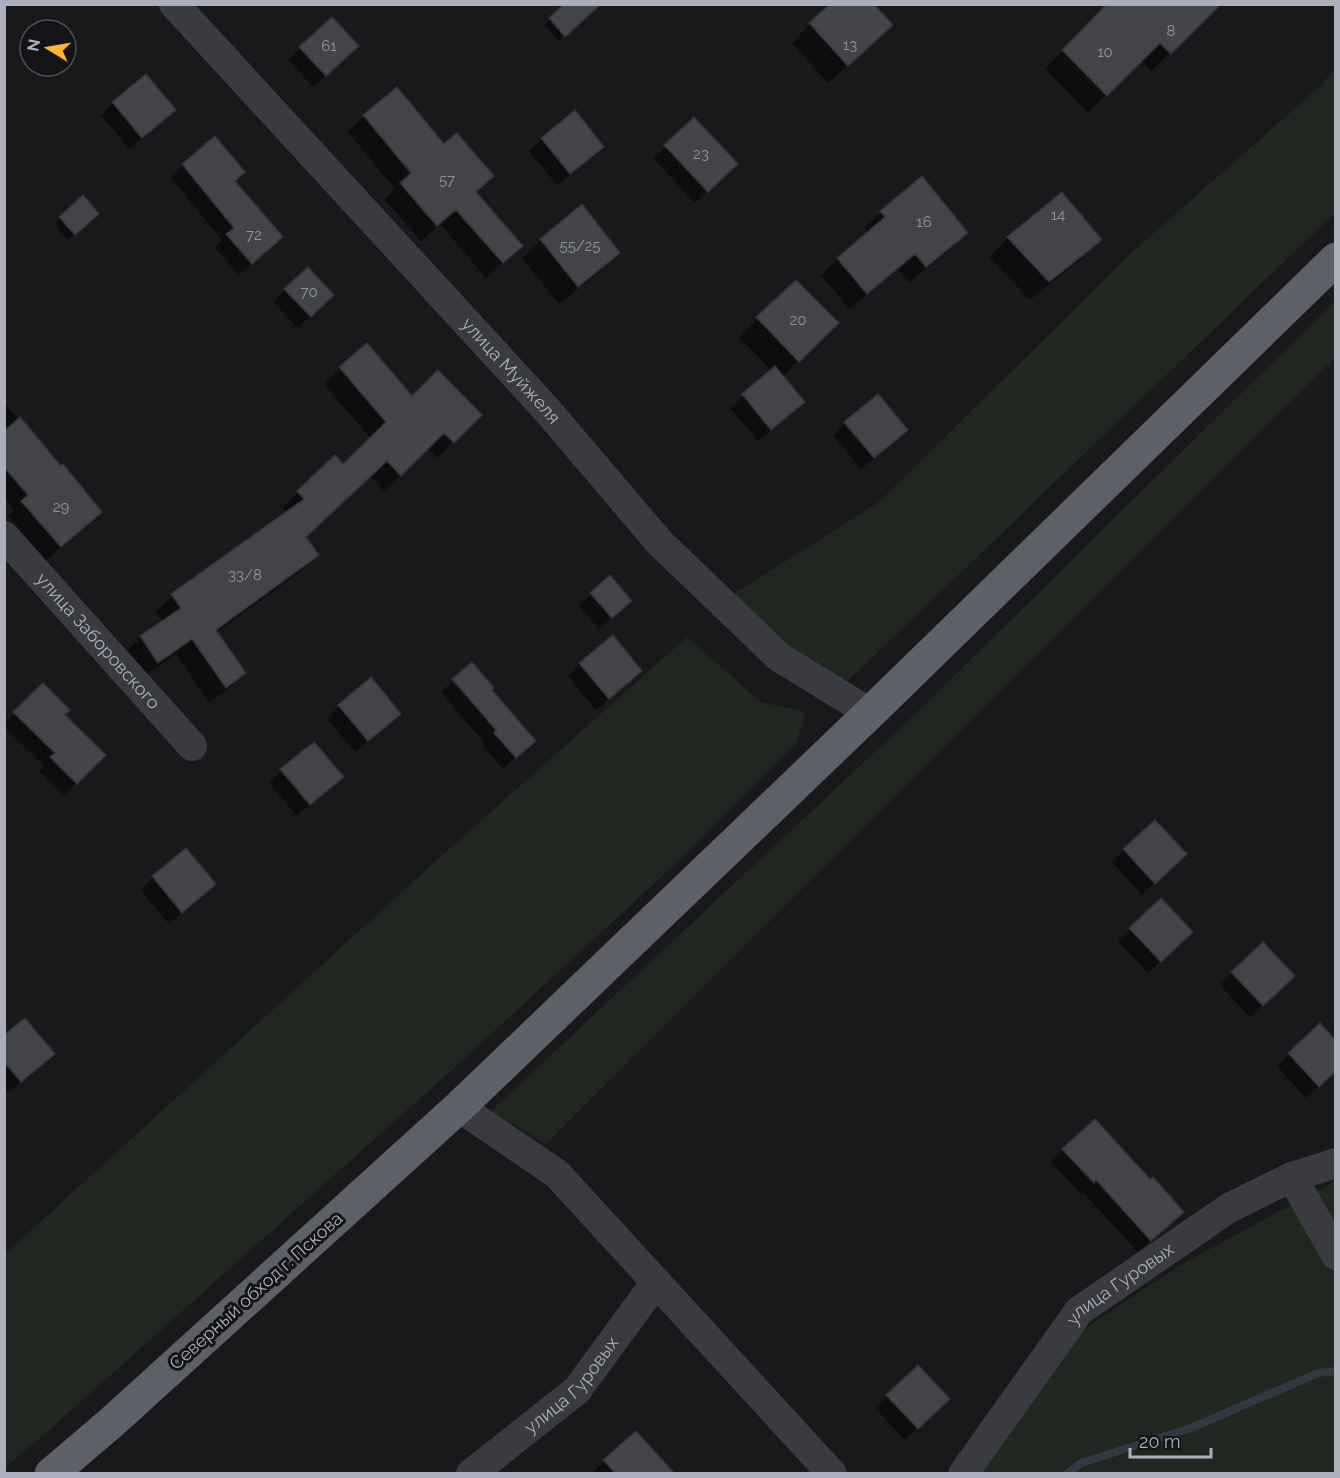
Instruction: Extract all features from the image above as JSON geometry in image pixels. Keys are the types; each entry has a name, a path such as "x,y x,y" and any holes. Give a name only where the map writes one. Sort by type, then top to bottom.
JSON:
{"highway":[{"name":"Северный обход г. Пскова","path":"51,1473 112,1422 459,1107 870,712 1335,259"}],"street":[{"name":"улица Муйжеля","path":"174,4 547,410 660,543 779,657 870,712"},
{"name":"улица Заборовского","path":"4,537 192,746"},
{"path":"459,1107 557,1174 832,1473"},
{"name":"улица Гуровых","path":"963,1473 1079,1311 1229,1208 1292,1177 1335,1163"},
{"path":"1292,1177 1335,1255"},
{"name":"улица Гуровых","path":"471,1473 578,1390 656,1282"}],"shaded area":[{"path":"1335,69 1335,213 848,681 787,651 732,595 879,502 1130,254 1320,86"},
{"path":"1335,301 1335,358 546,1144 491,1111 910,719"},
{"path":"687,637 761,702 805,712 797,742 683,857 451,1071 5,1468 5,1254 428,868"},
{"path":"1335,1181 1335,1473 979,1474 1085,1328 1182,1264"}],"building":[{"path":"564,4 601,4 565,37 549,18"},
{"path":"830,4 874,4 893,25 848,66 809,23"},
{"path":"1107,4 1221,4 1171,54 1160,43 1107,96 1062,50"},
{"path":"332,17 359,46 326,76 299,47"},
{"path":"146,74 176,110 142,138 112,102"},
{"path":"397,87 444,144 457,133 494,176 476,192 523,246 503,263 456,210 437,226 400,183 411,173 363,115"},
{"path":"575,110 604,147 570,174 541,138"},
{"path":"694,117 738,164 708,192 664,145"},
{"path":"215,136 245,172 235,181 283,237 252,264 226,234 234,228 182,164"},
{"path":"922,176 968,233 926,267 915,254 867,294 837,258 885,217 880,211"},
{"path":"1062,192 1102,240 1049,282 1007,237"},
{"path":"83,195 99,214 75,235 59,217"},
{"path":"582,204 620,253 578,287 540,239"},
{"path":"308,267 334,295 311,317 284,289"},
{"path":"796,280 839,323 799,362 756,317"},
{"path":"367,343 412,396 438,370 482,415 454,443 444,433 401,476 387,461 306,537 319,555 216,630 246,673 226,688 192,639 158,663 140,636 181,608 171,594 304,499 297,491 335,455 343,464 386,422 339,367"},
{"path":"775,366 805,402 771,430 742,394"},
{"path":"878,394 908,430 874,458 844,422"},
{"path":"20,417 61,466 63,464 102,512 61,547 21,501 28,495 4,467 4,431"},
{"path":"610,575 632,601 612,618 590,593"},
{"path":"613,635 642,671 609,699 579,663"},
{"path":"472,662 494,688 492,690 536,741 516,758 494,733 496,730 452,679"},
{"path":"371,677 401,714 368,741 338,705"},
{"path":"43,683 70,710 65,715 106,755 77,784 50,757 55,753 13,712"},
{"path":"314,742 344,777 310,805 280,769"},
{"path":"1155,820 1187,854 1155,884 1123,849"},
{"path":"186,848 216,884 182,913 152,876"},
{"path":"1161,898 1193,932 1161,962 1129,928"},
{"path":"1263,942 1295,976 1263,1006 1231,972"},
{"path":"25,1018 55,1054 21,1082 4,1062 4,1035"},
{"path":"1320,1023 1335,1040 1335,1072 1319,1087 1288,1053"},
{"path":"1095,1119 1150,1179 1153,1177 1184,1212 1151,1241 1096,1180 1094,1183 1062,1149"},
{"path":"918,1365 950,1399 918,1429 886,1395"},
{"path":"636,1431 674,1473 615,1473 603,1460"}],"waterway":[{"path":"1067,1474 1081,1463 1191,1428 1318,1373 1336,1371"}]}
